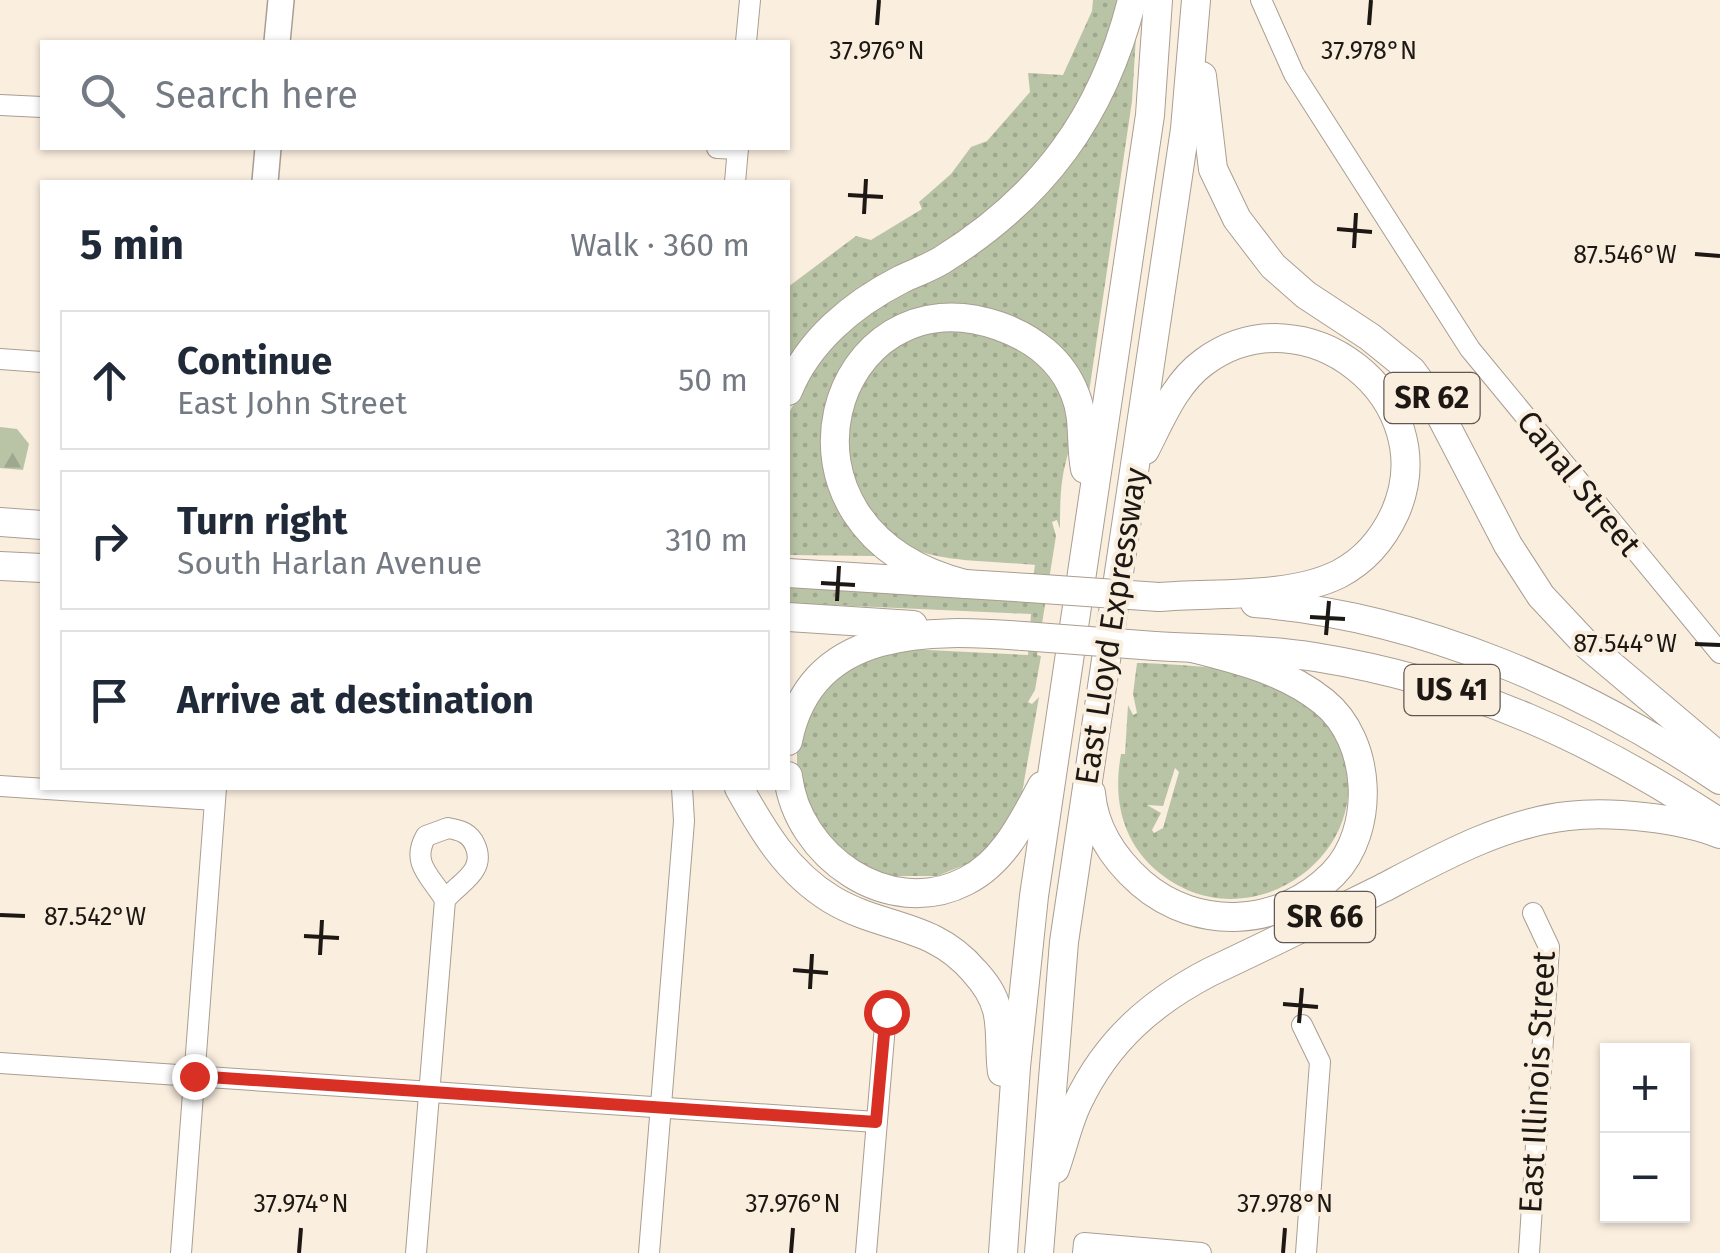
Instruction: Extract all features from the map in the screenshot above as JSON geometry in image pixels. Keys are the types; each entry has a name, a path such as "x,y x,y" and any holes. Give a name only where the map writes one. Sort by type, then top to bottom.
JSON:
{"highway":[{"path":"790,388 816,342 857,306 898,281 937,264 1022,201 1084,120 1106,80 1132,0"},
{"name":"East Lloyd Expressway","path":"1003,1253 1029,936 1150,115 1158,0"},
{"name":"East Lloyd Expressway","path":"1039,1253 1064,942 1185,129 1196,12"},
{"name":"SR 62","path":"1196,12 1214,169 1238,219 1272,266 1306,296 1370,337 1412,371 1432,397 1508,545 1542,596 1586,644 1720,756"},
{"path":"966,584 918,568 883,544 853,510 836,472 834,449 841,400 860,362 888,336 927,322 968,320 1016,332 1037,345 1060,365 1076,395 1092,499"},
{"path":"1135,469 1171,400 1205,361 1245,343 1266,340 1318,345 1358,366 1385,395 1402,438 1406,483 1394,514 1375,546 1341,573 1278,590 1158,597"},
{"path":"0,522 40,524"},
{"path":"0,566 40,568"},
{"name":"US 41","path":"790,573 1288,606 1408,632 1565,691 1642,731 1720,780"},
{"name":"US 41","path":"790,617 1310,656 1420,680 1485,700 1578,738 1655,781 1720,824"},
{"path":"790,735 800,706 818,678 838,660 867,645 902,637 968,632 1024,636"},
{"path":"1090,766 1094,811 1105,842 1131,874 1166,900 1207,915 1250,918 1294,904 1336,872 1350,848 1362,799 1357,748 1345,725 1327,704 1277,673 1192,648"},
{"path":"790,784 797,813 826,857 849,874 874,884 914,892 966,881 1001,852 1015,836 1052,766"},
{"path":"740,790 774,848 816,889 867,916 929,934 958,954 990,990 998,1013 1011,1133"},
{"name":"SR 66","path":"1043,1198 1077,1103 1106,1053 1145,1011 1172,992 1453,853 1520,826 1568,816 1609,815 1656,820 1720,834"}],"main road":[{"path":"277,40 281,0"},
{"path":"265,180 268,150"}],"street":[{"path":"746,40 750,0"},
{"name":"Canal Street","path":"1261,0 1294,74 1436,299 1512,401 1720,653"},
{"path":"0,105 40,108"},
{"path":"736,180 738,150"},
{"path":"0,359 40,362"},
{"path":"0,786 40,787"},
{"path":"108,790 215,794 181,1253"},
{"path":"649,1253 683,840 682,790"},
{"path":"416,1253 445,900"},
{"name":"East Illinois Street","path":"1529,1253 1550,947 1532,913"},
{"path":"866,1253 886,1012"},
{"path":"1302,1025 1320,1062 1306,1253"},
{"path":"0,1063 876,1122"},
{"path":"1083,1248 1201,1253"}],"green space":[{"path":"1093,0 1121,0 1089,87 1057,140 1013,190 975,225 790,368 790,286 856,236 871,240 922,209 919,202 951,174 971,147 987,141 1030,92 1028,73 1063,75 1092,11"},
{"path":"1136,36 1132,101 1088,399 1000,313 961,306 913,314 846,362 828,399 821,450 828,488 847,525 875,551 875,556 790,555 790,411 827,349 866,315 940,275 996,238"},
{"path":"952,329 995,338 1015,347 1050,375 1062,393 1071,437 1062,482 1060,529 1057,520 1052,522 1056,536 1037,655 1041,656 1035,690 1028,702 1032,704 1039,697 1020,804 1002,836 972,862 937,876 887,876 828,842 797,777 797,748 819,695 856,662 908,649 1028,655 1031,614 790,603 790,583 1030,598 1035,565 920,552 881,526 862,502 850,475 846,447 849,418 859,390 876,365 900,343"},
{"path":"0,427 17,429 29,444 23,470 0,468"},
{"path":"1137,663 1238,671 1291,685 1336,734 1348,779 1344,817 1327,850 1301,876 1268,893 1231,899 1193,892 1157,871 1135,846 1119,802 1128,705 1133,715 1137,713 1133,694","holes":["1175,768 1179,772 1163,828 1154,833 1161,813 1147,805 1163,806"]}],"route":[{"path":"194,1076 876,1122 886,1012"}]}
